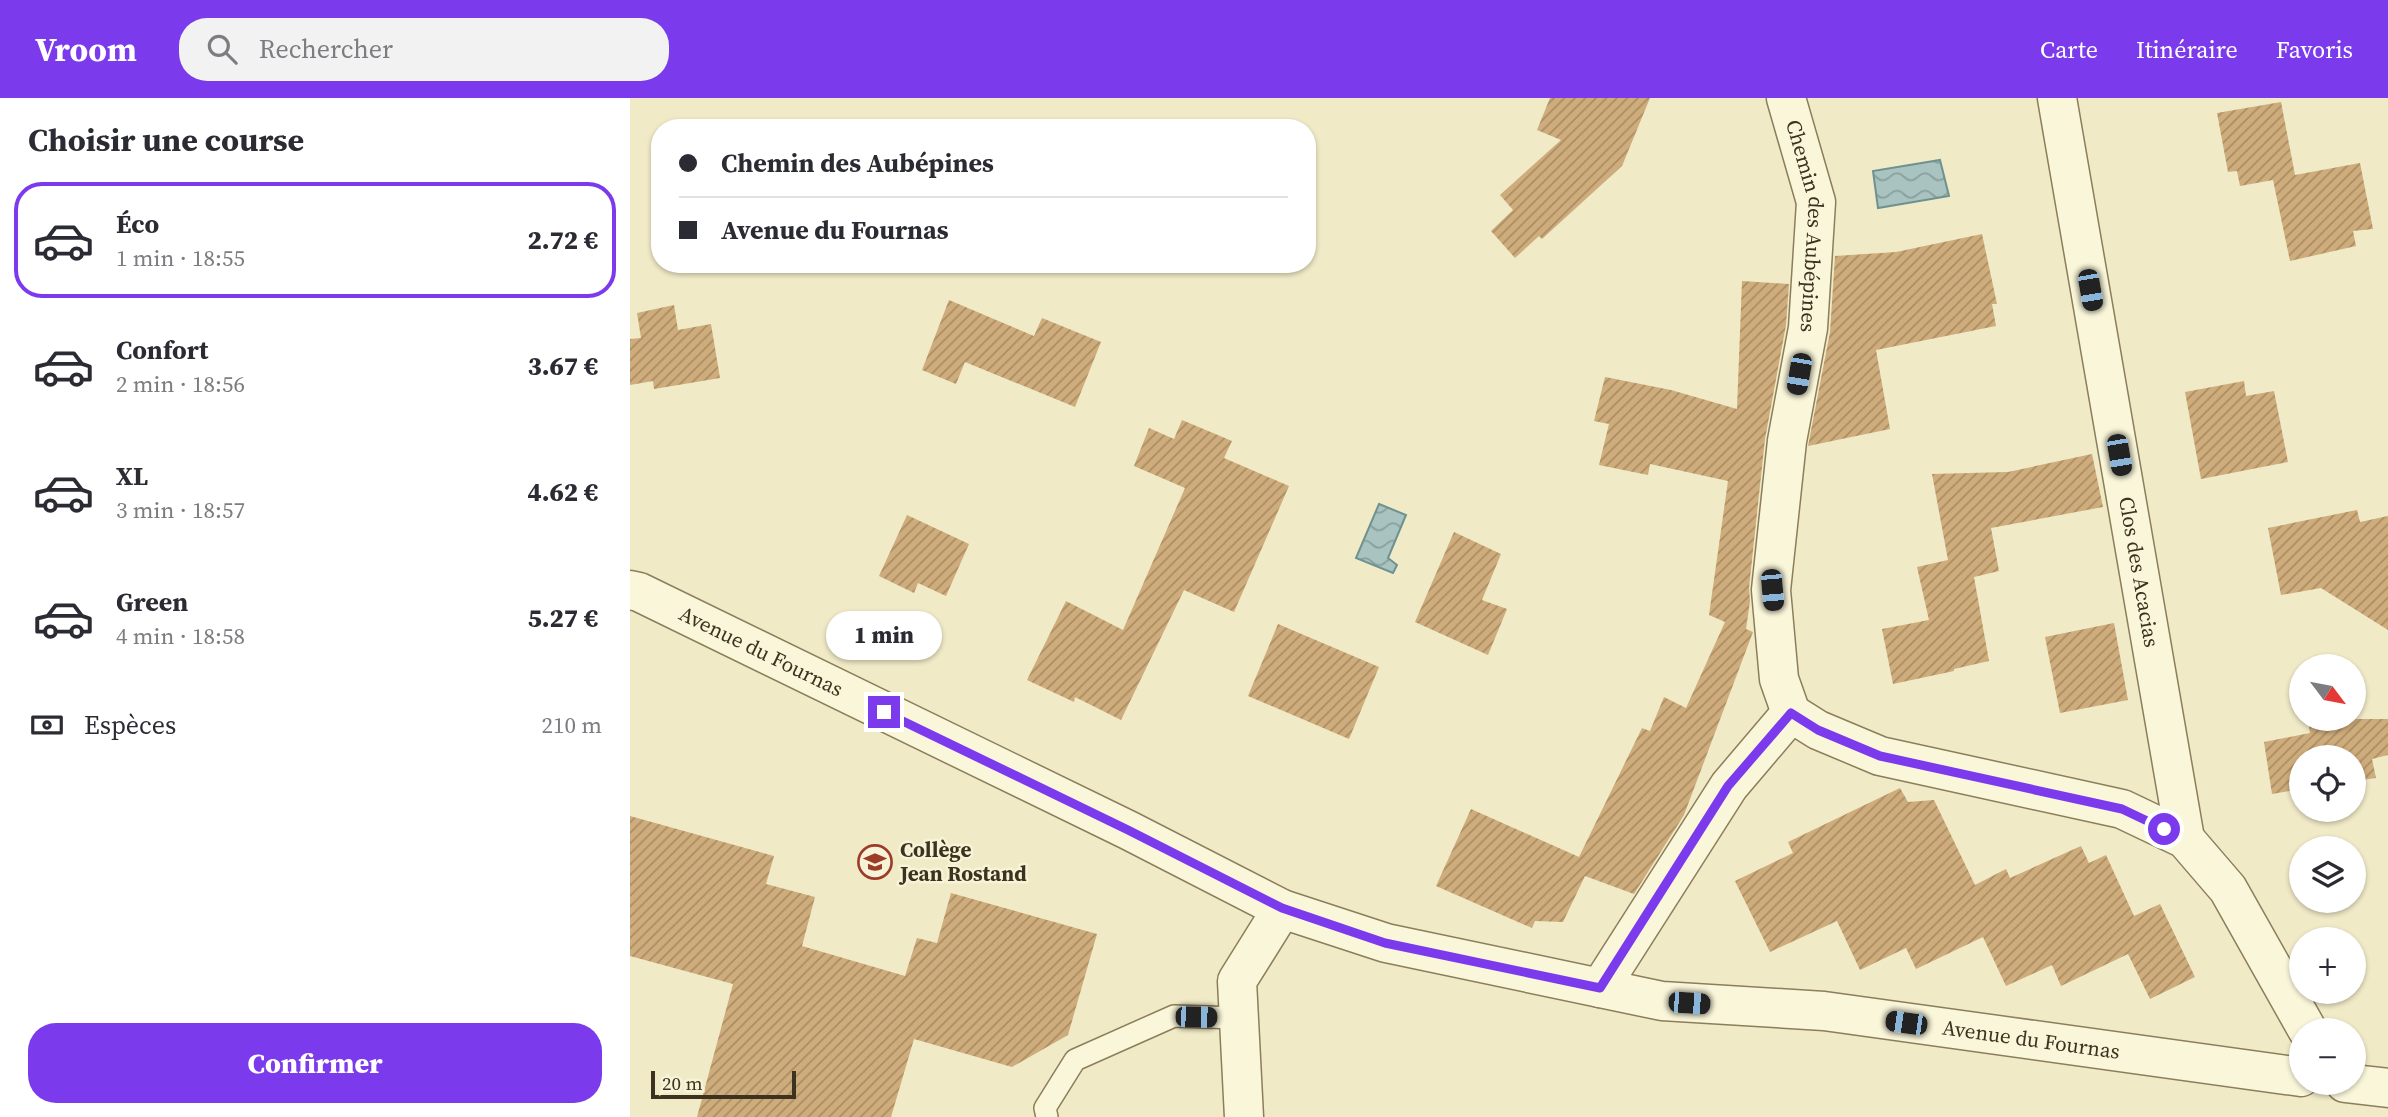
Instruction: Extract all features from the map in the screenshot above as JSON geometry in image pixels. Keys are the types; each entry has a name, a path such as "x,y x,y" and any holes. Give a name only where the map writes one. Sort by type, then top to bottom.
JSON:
{"street":[{"name":"Chemin des Aubépines","path":"1786,98 1816,202 1808,328 1787,442 1772,590 1779,679 1791,713"},
{"name":"Clos des Acacias","path":"2057,98 2185,839"},
{"name":"Avenue du Fournas","path":"633,587 1282,908 1385,943 1662,1001 1824,1011 2289,1075"},
{"path":"1600,988 1728,786 1791,713 1818,730 1880,756 2122,809 2185,839 2228,889 2301,1018"},
{"path":"1244,1117 1237,982 1282,908"},
{"path":"2366,1085 2388,1088"}],"lane":[{"path":"1047,1117 1045,1108 1075,1060 1174,1016 1239,1018"}],"water":[{"path":"1940,160 1949,196 1878,208 1873,171"},
{"path":"1379,504 1406,515 1388,558 1397,565 1393,573 1356,558"}],"building":[{"path":"1550,98 1650,98 1622,166 1542,239 1539,236 1515,258 1491,231 1513,210 1500,195 1561,140 1537,130"},
{"path":"2281,102 2295,175 2360,163 2373,229 2353,231 2356,246 2290,261 2273,180 2240,186 2237,171 2228,172 2217,113"},
{"path":"1982,234 1997,304 1992,304 1996,326 1876,350 1890,429 1808,446 1830,332 1835,256 1896,252"},
{"path":"1742,281 1789,284 1786,325 1765,439 1749,588 1746,629 1753,632 1684,815 1634,894 1585,876 1563,922 1535,921 1532,928 1436,886 1471,809 1579,857 1642,728 1650,731 1664,697 1686,708 1725,622 1709,615 1728,481 1650,464 1648,475 1599,465 1609,424 1594,421 1605,377 1671,390 1737,409"},
{"path":"949,300 1034,336 1042,318 1101,342 1075,407 965,362 956,384 922,370"},
{"path":"674,305 678,330 711,324 720,378 654,389 653,381 630,385 630,339 641,338 637,313"},
{"path":"2244,381 2246,396 2274,391 2288,462 2201,479 2185,392"},
{"path":"1182,420 1232,441 1224,458 1289,486 1234,612 1184,590 1121,720 1075,697 1074,702 1027,680 1066,601 1123,630 1185,488 1134,466 1149,428 1174,439"},
{"path":"2092,454 2103,507 1991,528 1999,571 1974,577 1989,661 1893,684 1882,629 1929,620 1917,567 1948,560 1932,474 2008,472"},
{"path":"2357,510 2360,522 2388,516 2388,630 2321,588 2281,595 2268,528"},
{"path":"907,515 969,544 946,596 918,583 914,593 879,576"},
{"path":"1454,532 1501,554 1482,600 1507,609 1488,655 1415,622"},
{"path":"2114,623 2128,700 2060,713 2045,637"},
{"path":"1278,624 1379,667 1349,739 1248,696"},
{"path":"2366,719 2388,719 2388,755 2372,759 2376,778 2366,779 2366,745 2289,745 2289,791 2272,794 2264,742 2310,733 2366,732"},
{"path":"1900,788 1908,802 1934,800 1975,885 2006,869 2010,878 2081,846 2089,863 2106,855 2134,916 2160,904 2195,977 2150,999 2128,954 2061,986 2052,965 2006,986 1983,937 1916,969 1906,948 1860,970 1837,921 1770,952 1735,881 1793,853 1788,842"},
{"path":"630,816 774,856 766,884 815,897 802,946 905,976 917,938 937,943 951,893 1097,934 1068,1035 1012,1067 914,1039 891,1117 697,1117 733,984 630,956"}],"place":[{"name":"Collège Jean Rostand","path":"875,862"}],"route":[{"path":"884,712 1282,908 1385,943 1600,988 1728,786 1791,713 1818,730 1880,756 2122,809 2164,829"}]}
